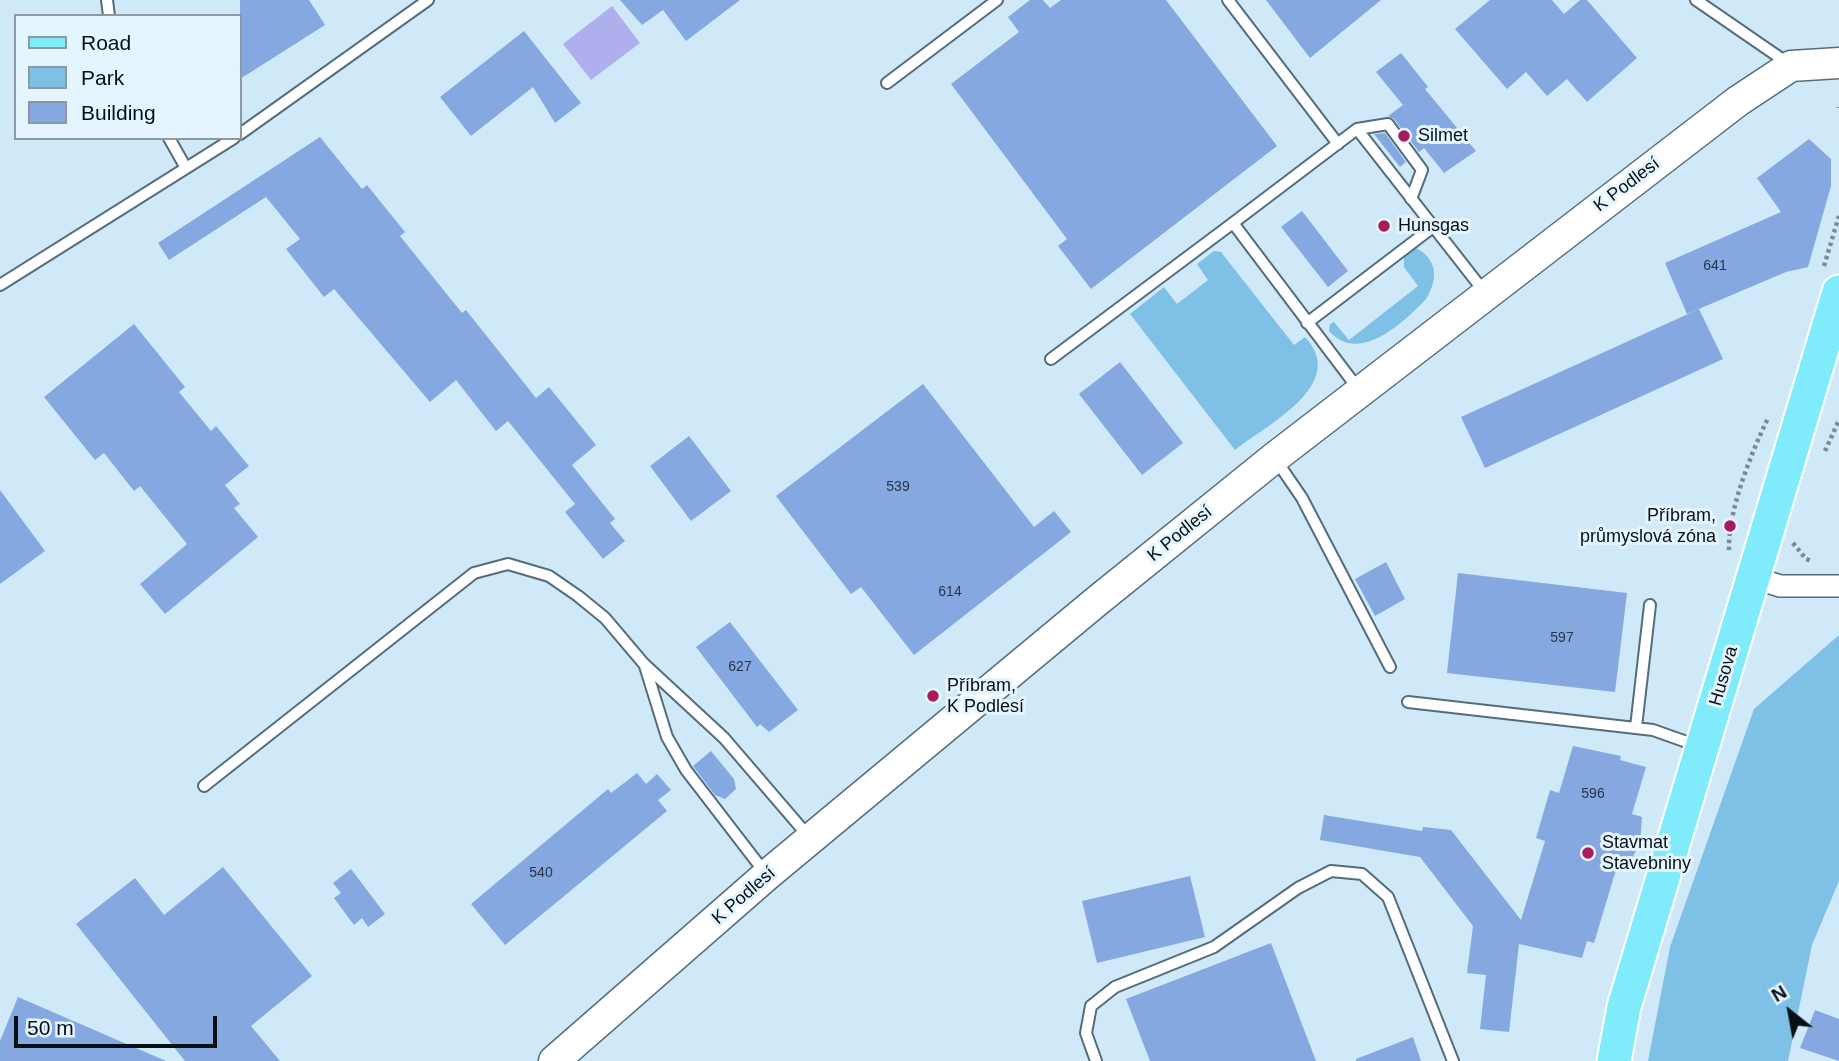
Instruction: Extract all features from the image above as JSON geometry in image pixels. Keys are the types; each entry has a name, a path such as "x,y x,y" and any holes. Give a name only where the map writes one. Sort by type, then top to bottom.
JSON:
{"main road":[{"name":"Husova","path":"1614,1061 1623,1007 1704,748 1752,577 1839,292"}],"street":[{"name":"K Podlesí","path":"555,1061 767,875 1274,458 1738,101 1791,66 1839,63"},
{"path":"1752,577 1780,586 1839,586"}],"lane":[{"path":"242,133 428,0"},
{"path":"887,83 997,0"},
{"path":"1228,0 1338,144"},
{"path":"1696,0 1791,66"},
{"path":"1051,359 1357,129 1388,124 1422,170 1411,199"},
{"path":"1357,129 1486,294"},
{"path":"170,140 186,168"},
{"path":"0,285 231,140"},
{"path":"1233,223 1360,392"},
{"path":"1307,323 1433,227"},
{"path":"1274,458 1302,498 1390,667"},
{"path":"204,786 474,573 508,564 549,576 606,618 644,664 724,738 811,839"},
{"path":"1636,727 1650,605"},
{"path":"644,664 667,737 686,770 767,875"},
{"path":"1408,702 1636,727 1653,730 1704,748"},
{"path":"1096,1061 1086,1033 1091,1006 1115,987 1214,947 1298,888 1331,871 1362,874 1388,897 1453,1061"}],"path":[{"path":"1824,453 1839,421"},
{"path":"1792,532 1794,543 1806,559 1822,564"}],"green space":[{"path":"1416,248 1429,258 1434,277 1430,292 1416,309 1393,329 1367,342 1354,344 1341,340 1329,331 1330,324 1334,322 1349,340 1418,286 1404,267 1404,255"},
{"path":"1214,251 1221,252 1294,345 1305,337 1316,354 1317,371 1311,387 1283,415 1235,450 1130,314 1164,287 1177,304 1208,280 1197,264"},
{"path":"1839,635 1839,881 1812,945 1788,1061 1648,1061 1670,947 1754,709"}],"shaded area":[{"path":"612,6 640,43 591,80 563,44"}],"building":[{"path":"240,0 309,0 325,25 242,78"},
{"path":"620,0 740,0 686,41 663,10 642,25"},
{"path":"1030,0 1043,0 1050,8 1061,0 1166,0 1277,146 1091,289 1058,246 1067,239 951,84 1019,32 1008,17"},
{"path":"1266,0 1381,0 1310,58"},
{"path":"1490,0 1552,0 1564,14 1580,0 1587,0 1637,58 1587,102 1567,79 1547,96 1526,72 1507,89 1455,29"},
{"path":"524,31 581,103 555,123 533,87 471,136 440,97"},
{"path":"1401,53 1428,87 1425,89 1476,151 1444,173 1424,148 1419,152 1394,119 1388,116 1403,105 1376,72"},
{"path":"1385,133 1406,162 1400,167 1374,134"},
{"path":"320,137 362,189 367,185 405,232 400,236 462,313 466,310 536,398 549,387 596,445 572,465 615,519 610,523 625,541 603,559 565,512 575,504 508,421 496,431 456,380 430,402 334,289 324,297 286,249 300,239 266,197 169,260 158,243"},
{"path":"1809,139 1831,159 1831,186 1808,267 1786,272 1687,314 1665,263 1781,212 1757,178"},
{"path":"1302,211 1348,271 1328,287 1281,227"},
{"path":"1699,309 1723,359 1485,468 1461,417"},
{"path":"134,324 185,387 179,392 211,431 216,426 249,466 225,485 240,504 234,508 258,537 165,614 140,584 187,544 140,486 134,491 104,453 95,460 44,397"},
{"path":"1120,362 1183,443 1142,475 1079,394"},
{"path":"923,384 1034,527 1054,511 1071,532 914,655 861,587 851,594 776,496"},
{"path":"689,436 731,491 691,521 650,466"},
{"path":"0,490 45,551 0,584"},
{"path":"1386,562 1405,599 1375,616 1355,579"},
{"path":"1458,573 1627,593 1615,692 1447,673"},
{"path":"730,622 798,710 769,732 760,724 757,727 696,647"},
{"path":"1573,746 1621,756 1620,760 1646,767 1632,814 1642,817 1640,843 1628,866 1618,863 1594,943 1587,941 1582,958 1519,944 1509,1032 1480,1029 1486,975 1467,973 1473,926 1420,857 1320,840 1324,815 1422,831 1423,827 1451,830 1521,920 1545,841 1536,838 1550,790 1559,793"},
{"path":"711,751 734,779 736,789 725,799 715,795 693,766"},
{"path":"637,773 646,784 657,774 671,790 658,800 667,811 505,945 471,904 608,789 611,793"},
{"path":"223,867 312,976 251,1026 280,1061 185,1061 76,924 135,878 164,915"},
{"path":"351,869 385,914 368,927 362,918 354,925 334,898 341,893 333,883"},
{"path":"1190,876 1205,937 1097,963 1082,901"},
{"path":"1271,943 1316,1061 1150,1061 1126,999"},
{"path":"18,997 166,1061 0,1061 0,1041"},
{"path":"1815,1010 1839,1019 1839,1061 1800,1048"},
{"path":"1413,1037 1421,1061 1356,1061 1356,1059"}],"place":[{"name":"Silmet","path":"1404,136"},
{"name":"Hunsgas","path":"1384,226"},
{"name":"Příbram, průmyslová zóna","path":"1730,526"},
{"name":"Příbram, K Podlesí","path":"933,696"},
{"name":"Stavmat Stavebniny","path":"1588,853"}]}
